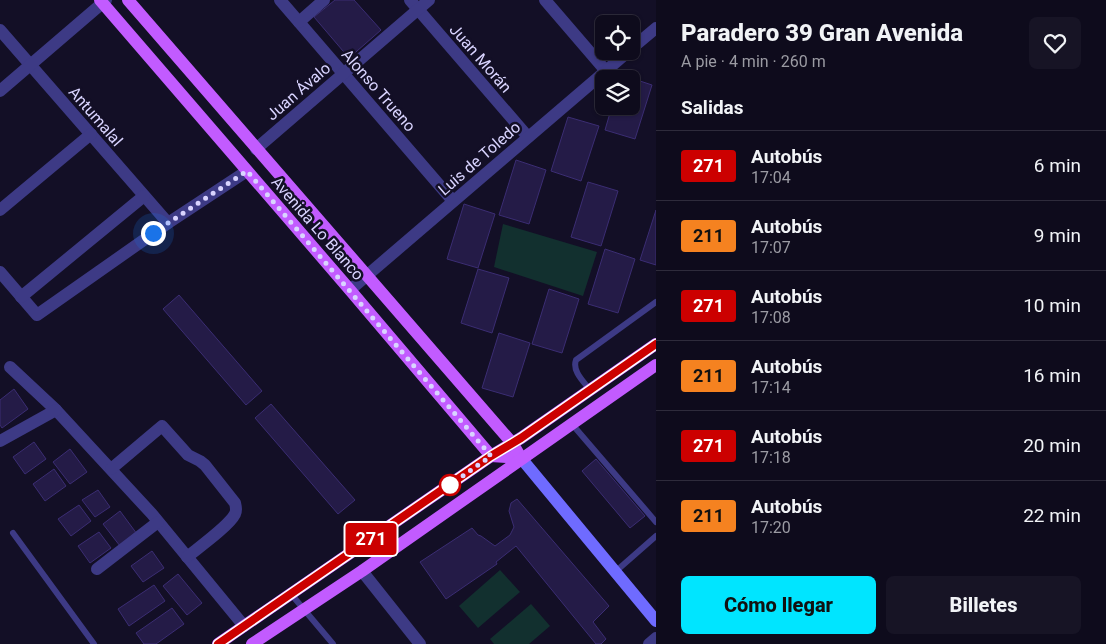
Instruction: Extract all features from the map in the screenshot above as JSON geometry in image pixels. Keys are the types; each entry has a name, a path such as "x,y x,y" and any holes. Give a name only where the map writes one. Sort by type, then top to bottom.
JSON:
{"main road":[{"name":"Avenida Lo Blanco","path":"128,0 513,444 521,458 656,621"},
{"name":"Avenida Lo Blanco","path":"103,1 491,456"},
{"path":"218,644 491,456 513,444 656,344"},
{"path":"252,644 362,571 656,365"},
{"path":"491,456 521,458"}],"street":[{"name":"Alonso Trueno","path":"280,0 453,202"},
{"path":"299,22 324,0"},
{"name":"Juan Ávalo","path":"256,149 343,74 414,5 429,0"},
{"path":"545,0 605,70"},
{"path":"0,91 103,1"},
{"name":"Juan Morán","path":"414,5 528,137"},
{"name":"Luis de Toledo","path":"640,42 656,28"},
{"name":"Antumalal","path":"0,30 168,223"},
{"name":"Luis de Toledo","path":"607,70 619,60"},
{"name":"Luis de Toledo","path":"350,290 595,80"},
{"path":"0,210 91,134"},
{"path":"0,272 37,315 168,223 247,171"},
{"path":"21,297 144,196"},
{"path":"10,367 56,410 158,522 244,626"},
{"path":"0,441 56,410"},
{"path":"111,470 162,426 188,455 205,465 235,502 237,510 228,522 187,558"},
{"path":"97,569 158,522"},
{"path":"362,571 420,644"},
{"path":"649,644 656,638"}],"lane":[{"path":"590,390 576,370 574,365 576,360 656,302"},
{"path":"571,423 656,522"},
{"path":"12,533 94,644"},
{"path":"615,572 656,536"},
{"path":"291,594 333,644"}],"green space":[{"path":"503,224 597,252 583,296 494,267"},
{"path":"500,570 520,592 478,628 459,606"},
{"path":"531,604 550,626 529,644 494,644 490,639"}],"building":[{"path":"335,0 354,0 381,30 349,58 314,17"},
{"path":"640,81 652,85 635,139 605,130 609,115 640,115"},
{"path":"568,117 599,126 581,181 551,171"},
{"path":"516,160 546,170 529,224 499,215"},
{"path":"588,182 618,191 601,246 571,237"},
{"path":"464,204 495,214 478,268 447,259"},
{"path":"656,210 656,265 640,260"},
{"path":"605,249 635,259 618,313 588,304"},
{"path":"478,269 509,278 492,333 461,323"},
{"path":"549,289 579,299 562,353 532,344"},
{"path":"179,295 262,391 246,405 163,309"},
{"path":"499,333 530,343 513,397 482,388"},
{"path":"14,389 28,409 2,428 0,425 0,400"},
{"path":"271,404 355,500 338,514 255,418"},
{"path":"34,442 46,459 25,474 13,457"},
{"path":"70,449 87,472 70,484 53,462"},
{"path":"596,459 645,516 630,528 582,471"},
{"path":"54,469 66,486 45,501 33,484"},
{"path":"98,490 110,507 95,517 82,500"},
{"path":"517,499 609,606 593,622 606,639 601,644 596,644 516,546 496,562 497,564 446,599 420,562 472,528 478,535 495,546 510,535 514,527 509,511 511,503"},
{"path":"79,505 91,521 71,536 58,519"},
{"path":"120,511 137,534 120,546 103,524"},
{"path":"99,532 111,548 90,563 78,546"},
{"path":"152,551 164,568 143,582 131,566"},
{"path":"178,574 202,603 187,615 163,586"},
{"path":"154,585 165,601 129,626 118,609"},
{"path":"172,608 184,624 156,644 144,644 136,633"}],"bus line":[{"name":"271","path":"218,644 491,456 513,444 656,344"}],"route":[{"path":"153,233 247,171 491,456 450,485"}]}
